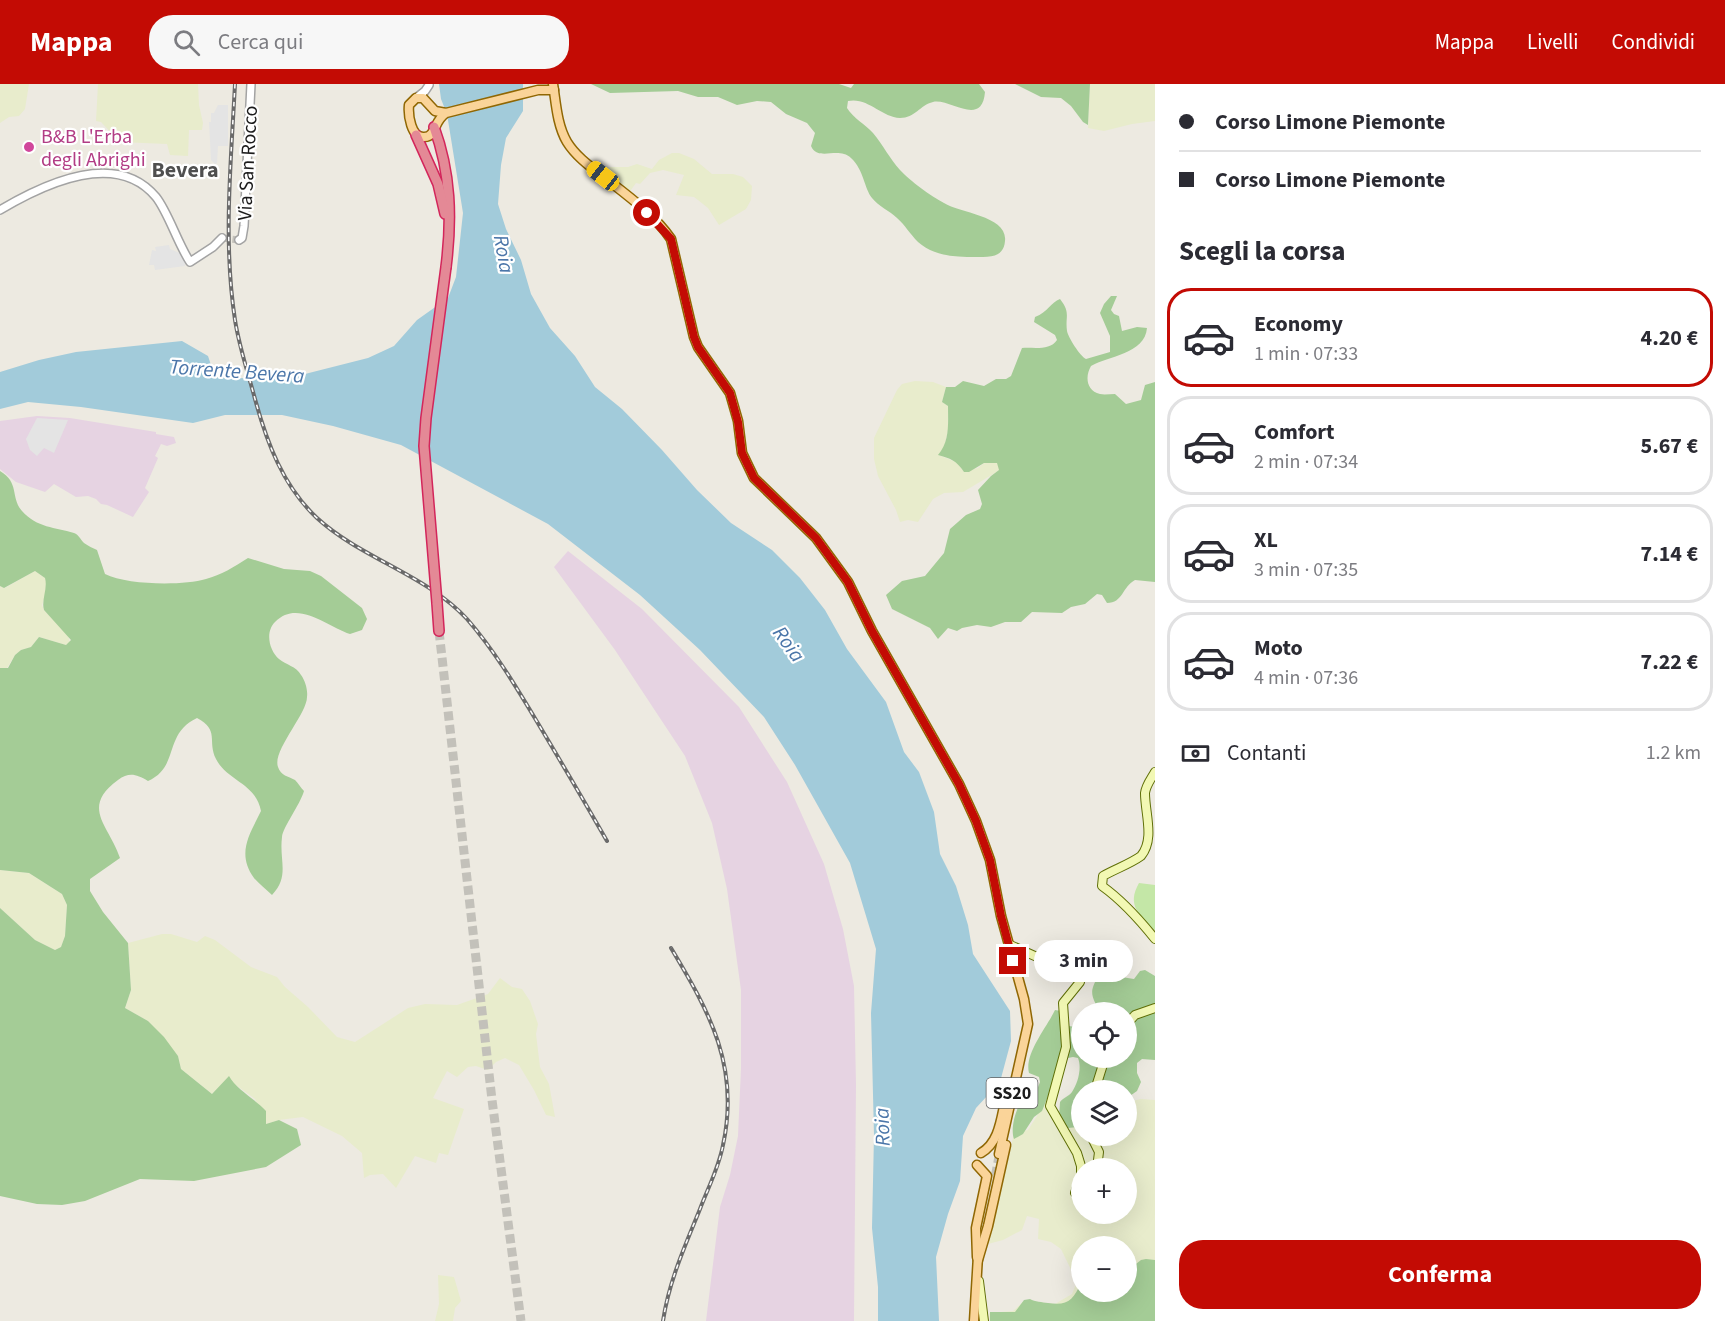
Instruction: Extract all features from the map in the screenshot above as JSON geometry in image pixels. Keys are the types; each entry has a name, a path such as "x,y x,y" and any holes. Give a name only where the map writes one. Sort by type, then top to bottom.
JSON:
{"highway":[{"path":"434,127 448,182 449,232 424,446 439,631"},
{"path":"416,135 438,184 449,232"}],"main road":[{"path":"446,113 435,111 423,98 416,98 410,102 408,109 413,130 416,135 422,137 428,136 440,117 446,113 552,86"},
{"name":"SS20","path":"552,86 559,123 566,142 588,165 633,200 661,226 671,239 694,337 698,347 730,393 735,407 742,453 747,466 754,478 778,504 816,538 848,582 872,631 959,784 976,821 990,860 1008,944 1026,1006 1028,1033 999,1154"},
{"path":"429,104 434,127"},
{"path":"1155,772 1147,784 1145,794 1151,822 1151,836 1146,849 1142,855 1104,876 1101,882 1102,886 1122,901 1155,939"},
{"path":"1008,944 1079,976 1080,982 1063,1002 1066,1047 1050,1106 1078,1158"},
{"path":"1137,1015 1155,1008"},
{"path":"981,1154 996,1140 1004,1101 1019,1052 1028,1033"},
{"path":"978,1260 1000,1173 1028,1045 1028,1033"},
{"path":"978,1260 975,1245 976,1228 987,1176 980,1167"},
{"path":"974,1321 979,1245 995,1174"},
{"path":"978,1272 984,1321"}],"street":[{"name":"Via San Rocco","path":"238,240 242,238 244,226 251,84"},
{"path":"416,98 425,92 428,85"},
{"path":"428,85 429,104"},
{"path":"0,210 55,182 93,174 124,176 140,184 156,197 190,262 222,238"}],"shaded area":[{"path":"218,105 228,105 228,146 218,146 217,163 215,164 211,160 209,122 211,122 211,113 214,113"},
{"path":"169,245 170,249 182,254 185,266 155,270 154,265 149,265 152,250 156,251 155,247"},
{"path":"37,416 70,418 156,432 156,434 174,437 176,443 167,446 161,444 155,456 158,458 145,488 149,492 133,517 88,496 76,497 54,484 45,492 16,482 0,469 0,421"},
{"path":"37,418 68,420 54,453 44,448 37,456 30,450 26,439"},
{"path":"568,551 642,609 739,707 787,782 824,864 843,929 854,986 856,1085 854,1321 706,1321 720,1207 730,1175 738,1136 741,990 727,889 712,823 685,756 615,650 554,567"}],"green space":[{"path":"0,84 29,84 25,109 19,116 9,117 0,123"},
{"path":"98,84 198,84 203,123 202,130 189,130 188,156 170,155 167,144 120,142 101,122 96,121"},
{"path":"591,84 839,84 851,88 854,84 979,84 985,92 983,103 972,110 933,102 910,116 900,118 862,102 848,101 847,108 873,133 896,166 909,179 944,203 982,216 999,226 1004,233 1003,249 991,256 966,257 949,256 925,247 897,218 872,198 859,168 851,158 840,153 823,154 814,151 811,146 815,133 807,123 786,114 771,102 757,101 737,105 718,97 698,97 678,91 610,93"},
{"path":"1015,84 1090,84 1088,125 1061,98 1041,97"},
{"path":"1090,84 1155,84 1155,121 1104,131 1088,128"},
{"path":"672,153 679,153 694,159 712,174 733,174 743,177 752,186 751,200 746,209 719,225 708,208 694,197 676,195 684,175 663,170 650,173 640,184 636,183 628,194 602,170 606,167 628,167 637,164 652,169 659,160"},
{"path":"1111,296 1117,296 1111,310 1119,316 1122,331 1137,327 1147,328 1145,337 1133,349 1091,366 1088,383 1095,392 1115,394 1126,404 1141,400 1145,385 1155,382 1155,582 1135,580 1119,598 1112,602 1107,603 1102,595 1097,594 1085,604 1071,607 1062,613 1032,612 1021,622 1005,622 991,627 977,625 957,631 948,628 938,639 930,628 892,609 886,595 902,581 925,576 944,553 950,529 966,515 980,509 982,504 978,490 999,470 997,463 984,463 969,472 964,472 953,460 938,455 945,444 948,432 948,406 942,402 946,387 955,387 963,381 984,386 996,379 1006,379 1011,376 1022,348 1041,348 1054,343 1057,340 1055,335 1034,322 1035,317 1060,299 1067,311 1068,334 1081,354 1086,359 1110,352 1110,336 1100,313"},
{"path":"915,381 933,382 946,387 942,402 948,406 948,431 944,448 939,455 958,463 964,472 978,468 984,463 998,463 1000,470 963,492 944,493 933,499 918,522 908,520 900,522 878,476 874,459 874,438 897,390 902,384"},
{"path":"0,471 10,480 18,506 28,517 40,524 77,535 84,543 97,550 105,574 140,582 183,583 217,575 248,558 284,569 310,571 321,576 362,608 367,619 362,630 350,634 312,616 293,613 275,622 270,631 273,651 279,659 299,672 307,688 306,704 278,760 281,772 295,780 304,791 283,833 281,881 272,895 254,878 246,860 247,844 261,811 258,802 247,788 221,766 214,753 211,732 204,722 197,718 186,725 180,733 169,759 158,775 148,781 133,775 122,777 107,790 101,799 99,808 120,858 90,879 90,891 103,912 128,943 131,990 125,1008 148,1021 178,1056 181,1069 212,1094 229,1076 266,1111 266,1124 279,1120 297,1129 301,1145 266,1167 194,1181 140,1179 85,1201 62,1205 37,1204 0,1196 0,908 35,940 55,950 61,947 65,936 67,905 62,894 29,873 0,870 0,668 8,668 15,655 31,647 39,637 66,645 71,640 44,610 45,578 35,571 4,588 0,586"},
{"path":"35,571 46,581 46,593 42,605 44,610 68,635 70,643 66,645 39,637 31,647 15,655 7,668 0,668 0,586 5,588"},
{"path":"0,870 29,873 62,894 67,905 65,936 61,947 55,950 35,940 0,908"},
{"path":"1139,883 1155,885 1155,931 1136,910 1134,904 1135,891"},
{"path":"162,934 171,934 197,942 205,936 215,940 251,967 277,977 337,1037 355,1042 408,1008 425,1004 457,1005 488,994 500,978 512,987 522,989 530,1001 538,1024 536,1034 540,1067 549,1084 555,1117 546,1115 519,1065 505,1058 496,1062 488,1070 476,1066 468,1067 457,1077 447,1071 433,1098 464,1109 448,1155 439,1153 436,1163 415,1156 396,1188 383,1174 364,1178 362,1153 342,1136 303,1117 266,1124 255,1099 233,1083 229,1077 212,1094 181,1069 178,1056 148,1021 125,1008 131,990 128,943"},
{"path":"1145,970 1155,976 1155,1060 1142,1059 1137,1063 1137,1002 1095,1002 1092,992 1098,977 1109,975 1134,979 1140,971"},
{"path":"1055,1010 1061,1011 1063,1025 1071,1026 1071,1057 1063,1059 1042,1111 1034,1117 1023,1134 1014,1139 1013,1124 1018,1108 1022,1100 1033,1100 1040,1082 1039,1077 1029,1073 1028,1066 1033,1049"},
{"path":"1080,1068 1137,1068 1141,1082 1137,1091 1137,1080 1077,1080"},
{"path":"1071,1092 1071,1128 1068,1128 1059,1117 1060,1102"},
{"path":"1045,1097 1054,1101 1058,1121 1071,1118 1071,1146 1137,1146 1137,1100 1155,1100 1155,1321 990,1321 989,1313 1013,1311 1024,1301 1055,1304 1071,1295 1071,1302 1137,1302 1137,1236 1071,1236 1071,1270 1061,1249 1051,1242 1038,1239 1039,1219 1027,1216 1022,1230 1003,1240 984,1245 997,1209 1014,1133 1028,1130"},
{"path":"1141,1260 1155,1260 1155,1321 990,1321 990,1312 1015,1312 1024,1300 1030,1299 1055,1304 1071,1299 1071,1302 1137,1302 1137,1263"},
{"path":"438,1275 454,1277 461,1301 455,1308 453,1321 435,1321 439,1304"}],"water":[{"name":"Roia","path":"439,84 523,84 523,111 506,138 498,204 506,229 521,260 531,294 550,328 575,356 595,387 622,409 697,490 731,523 772,550 800,578 825,610 847,649 886,702 904,752 919,772 934,812 940,854 956,886 968,925 973,954 1010,1011 1011,1041 1000,1082 976,1108 963,1136 960,1181 936,1257 939,1321 878,1321 878,1287 872,1228 874,1135 871,1013 876,949 850,863 795,765 764,717 700,650 640,595 548,524 401,445 333,426 282,415 225,415 193,423 28,402 0,409 0,372 76,352 182,341 208,356 215,377 259,379 301,375 368,358 394,346 417,320 448,298 456,277 463,213 447,114 441,99"}],"tunnel":[{"path":"222,238 239,240"},
{"path":"439,631 492,1100 521,1321"},
{"path":"995,1175 999,1154"}],"railway":[{"path":"235,84 229,202 231,291 244,360 265,432 278,463 295,492 317,518 354,545 432,590 467,619 512,681 607,841"},
{"path":"663,1321 678,1264 719,1161 727,1117 728,1090 718,1042 709,1018 671,948"}],"place":[{"name":"B&B L'Erba degli Abrighi","path":"29,147"}],"district":[{"name":"Bevera","path":"185,169"}],"route":[{"path":"647,213 671,239 694,337 698,347 730,393 735,407 742,453 747,466 754,478 778,504 816,538 848,582 872,631 959,784 990,860 1013,961"}],"water label":[{"name":"Torrente Bevera","path":"237,371"}]}
